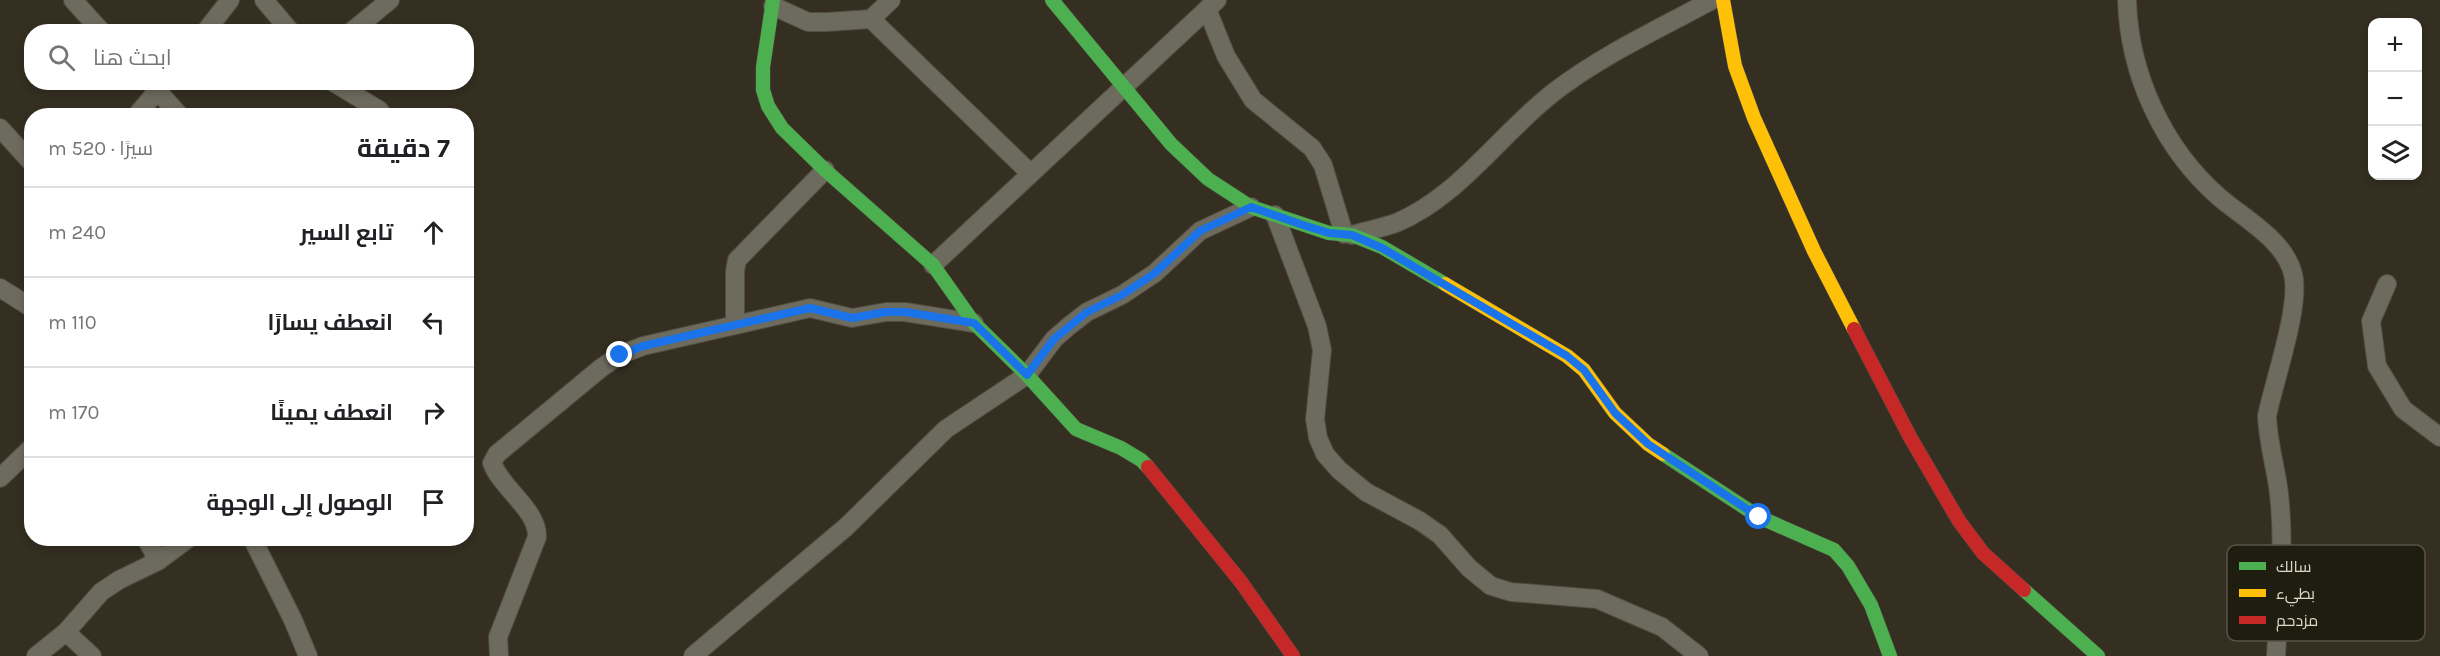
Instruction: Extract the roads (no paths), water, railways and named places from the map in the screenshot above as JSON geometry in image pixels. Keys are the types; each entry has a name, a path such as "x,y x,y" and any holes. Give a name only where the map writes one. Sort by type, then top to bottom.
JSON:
{"street":[{"path":"73,0 95,24"},
{"path":"211,24 230,0"},
{"path":"264,0 284,24"},
{"path":"361,24 390,0"},
{"path":"891,0 871,19 808,22 773,3 763,67 763,90 768,106 782,128 825,170 933,265 974,323 1027,375 1076,429 1121,448 1141,460 1160,480 1241,582 1293,656"},
{"path":"1348,235 1395,223 1422,209 1450,190 1527,114 1581,72 1712,0"},
{"path":"1723,0 1735,66 1754,118 1814,251 1910,436 1959,520 1983,553 2098,656"},
{"path":"2127,0 2127,21 2137,66 2153,110 2174,147 2217,195 2275,241 2285,254 2294,274 2294,302 2267,416 2268,435 2279,493 2282,545"},
{"path":"1058,3 1171,144 1208,179 1251,207 1303,225 1348,235 1382,248 1567,356 1584,370 1615,413 1648,444 1759,517 1834,550 1848,566 1871,605 1890,656"},
{"path":"933,265 1212,5 1226,56 1253,100 1312,148 1323,165 1348,235"},
{"path":"871,19 1030,173"},
{"path":"141,108 153,90"},
{"path":"161,90 174,108"},
{"path":"346,90 376,108"},
{"path":"0,128 24,154"},
{"path":"735,325 737,260 825,170"},
{"path":"693,656 846,527 946,429 1027,375 1054,339 1078,319 1155,273 1200,231 1251,207"},
{"path":"1275,215 1317,326 1322,350 1316,419 1318,438 1325,454 1339,470 1366,492 1420,521 1440,535 1469,568 1491,586 1511,592 1597,599 1662,627 1699,656"},
{"path":"2387,284 2371,321 2377,366 2403,409 2440,438"},
{"path":"0,288 24,303"},
{"path":"499,656 498,637 537,537 538,529 495,472 492,463 497,454 600,368 620,355 643,346 810,308 852,318 886,312 905,312 974,323"},
{"path":"0,478 24,455"},
{"path":"150,546 158,561"},
{"path":"36,656 66,632 101,592 118,580 158,561 178,546"},
{"path":"256,546 293,620 308,656"},
{"path":"66,632 92,656"},
{"path":"2276,656 2277,641"}]}
